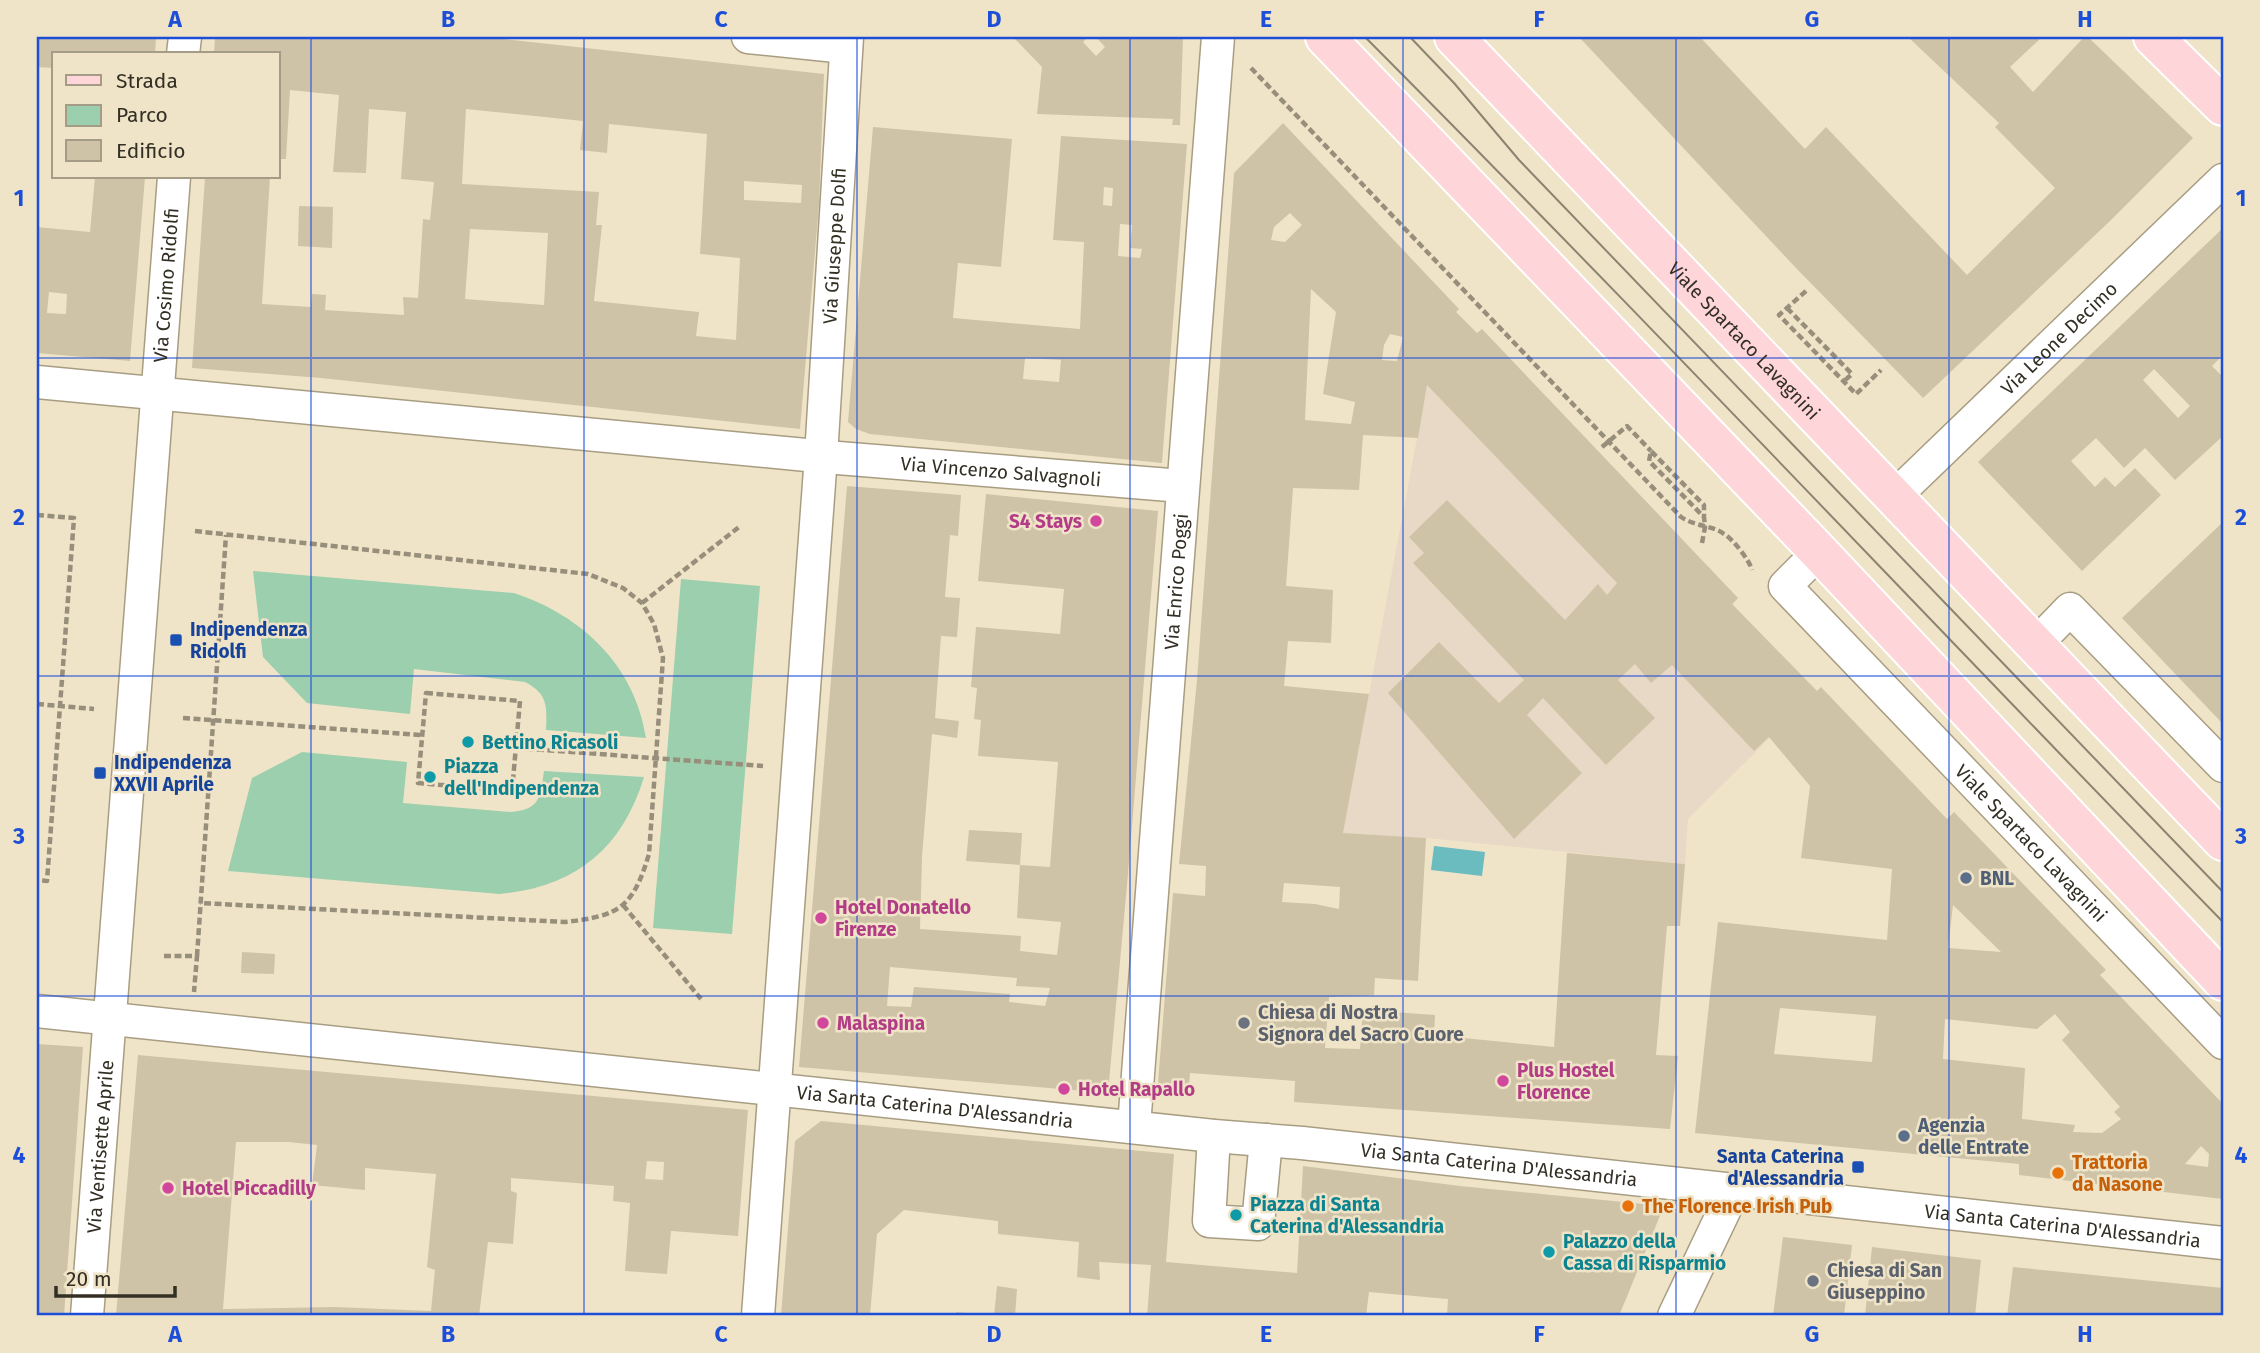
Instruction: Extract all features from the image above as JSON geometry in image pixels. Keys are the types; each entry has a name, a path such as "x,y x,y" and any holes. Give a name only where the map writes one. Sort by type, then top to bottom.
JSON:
{"main road":[{"path":"1325,37 1819,552 2223,981"},
{"name":"Viale Spartaco Lavagnini","path":"1454,37 2223,841"},
{"path":"2153,37 2223,106"}],"street":[{"path":"748,37 846,42"},
{"name":"Via Enrico Poggi","path":"1134,1126 1218,37"},
{"name":"Via Giuseppe Dolfi","path":"821,456 846,42"},
{"name":"Via Cosimo Ridolfi","path":"156,393 174,178"},
{"name":"Via Leone Decimo","path":"1894,497 2223,180"},
{"path":"37,382 821,456 758,1316"},
{"path":"111,1017 156,393"},
{"name":"Via Vincenzo Salvagnoli","path":"821,456 1182,485"},
{"name":"Viale Spartaco Lavagnini","path":"1819,552 1785,586 2223,1043"},
{"path":"2036,644 2070,609 2223,766"},
{"path":"37,1011 775,1088"},
{"name":"Via Ventisette Aprile","path":"87,1316 111,1017"},
{"name":"Via Santa Caterina D'Alessandria","path":"775,1088 2223,1243"},
{"path":"1214,1136 1209,1222 1258,1224 1266,1140"},
{"path":"1674,1316 1734,1190"}],"path":[{"path":"1247,64 1290,109"},
{"path":"1806,290 1779,315 1856,394 1881,370"},
{"path":"1787,308 1852,374 1844,382"},
{"path":"1602,447 1628,426 1704,505 1705,527 1702,543"},
{"path":"1651,451 1649,461 1704,517"},
{"path":"37,515 74,518 47,881 37,880"},
{"path":"642,603 739,527"},
{"path":"195,531 588,574 623,588 642,603 654,624 663,657 649,854 640,884 623,905 597,918 565,922 200,903"},
{"path":"194,992 226,535"},
{"path":"426,693 520,701 512,792 418,783 422,735 426,693"},
{"path":"37,704 94,709"},
{"path":"183,718 422,735"},
{"path":"516,748 798,769"},
{"path":"623,905 701,999"},
{"path":"164,956 197,956"}],"shaded area":[{"path":"1482,329 1738,598 1733,605 1817,691 1688,819 1685,864 1426,838 1343,833 1427,385"}],"green space":[{"path":"253,571 514,593 538,603 582,629 601,646 617,666 640,712 646,738 546,730 542,696 525,682 414,669 410,714 307,703 263,657"},
{"path":"681,579 760,586 732,934 653,928"},
{"path":"302,752 407,762 403,803 510,812 527,809 537,801 544,771 644,777 623,825 609,844 573,873 527,890 500,894 228,871 252,778"}],"water":[{"path":"1434,846 1485,852 1482,876 1431,870"}],"building":[{"path":"37,37 156,37 155,52 52,52 52,68 37,67"},
{"path":"215,37 484,37 824,74 819,204 800,429 321,378 192,368 205,178 270,178 262,304 311,307 312,294 326,295 325,310 404,315 403,297 418,298 423,219 430,220 434,182 401,179 406,112 369,109 366,173 333,172 339,95 290,90 286,159 280,159 280,52 214,52","holes":["466,109 583,121 580,150 607,153 609,124 707,134 700,254 740,258 736,340 696,336 699,312 594,301 602,225 596,225 599,192 462,184","744,181 802,185 801,203 744,200","470,229 548,233 544,305 465,299"]},
{"path":"1013,37 1088,37 1083,42 1096,56 1105,47 1096,37 1183,37 1180,125 1172,125 1173,119 1037,114 1042,67"},
{"path":"1579,37 1700,37 1805,149 1826,127 1967,275 2055,188 1995,127 1999,123 1908,37 2042,37 2010,67 2033,92 2084,37 2088,37 2193,138 2110,221 1923,398 1796,268"},
{"path":"1283,123 1459,309 1456,312 1477,333 1482,329 1738,598 1732,604 1817,691 1821,687 1947,819 1954,812 2106,970 2100,975 2223,1104 2223,1199 2019,1175 2019,1164 1695,1133 1718,922 1887,940 1892,869 1801,858 1810,786 1769,737 1754,751 1672,665 1651,683 1635,664 1618,680 1655,718 1606,765 1543,698 1527,715 1582,773 1514,839 1388,693 1439,642 1499,703 1524,680 1413,563 1424,553 1409,537 1447,500 1565,620 1598,584 1607,595 1617,583 1427,385 1418,438 1363,435 1359,490 1293,488 1286,586 1333,590 1331,643 1288,641 1284,686 1369,694 1343,833 1426,838 1418,981 1375,978 1374,995 1329,997 1325,1048 1360,1049 1363,1010 1435,1015 1434,1035 1554,1047 1567,853 1685,864 1680,926 1667,926 1656,1055 1678,1056 1670,1129 1294,1102 1295,1081 1190,1073 1188,1098 1157,1096 1173,893 1205,896 1206,866 1179,864 1197,680 1234,173","holes":["1290,213 1302,225 1285,242 1271,240 1274,227","1311,289 1336,312 1323,394 1355,402 1351,424 1305,420","1390,334 1403,337 1397,361 1382,360 1384,345","1284,883 1340,887 1339,909 1282,902","1953,905 2001,952 1948,948","1780,1008 1876,1016 1872,1062 1774,1054","2055,1014 2070,1032 2062,1040 2120,1107 2114,1112 2121,1119 2102,1133 2073,1132 2075,1125 2022,1119 2025,1068 1943,1059 1945,1019 2037,1029","2201,1146 2209,1154 2208,1167 2185,1164"]},
{"path":"873,127 1012,139 1001,267 958,263 953,318 1080,329 1084,242 1053,240 1061,136 1187,144 1162,463 870,434 856,429 848,422","holes":["1104,187 1113,188 1112,206 1103,205","1120,224 1132,225 1130,248 1142,249 1140,258 1118,256","1025,358 1061,360 1059,382 1023,379"]},
{"path":"95,178 145,178 130,361 37,353 37,227 90,232","holes":["49,292 67,294 66,314 47,313"]},
{"path":"299,206 333,207 332,248 298,246"},
{"path":"2223,228 2223,355 2212,366 2221,375 2223,373 2223,436 2175,480 2145,448 2124,468 2096,438 2071,461 2095,487 2105,477 2115,487 2135,468 2161,495 2082,571 1978,462","holes":["2154,369 2190,406 2178,418 2143,380"]},
{"path":"847,486 961,495 958,536 950,535 945,597 960,598 957,637 941,636 935,718 959,721 957,738 932,734 922,857 920,929 1021,936 1020,951 1057,955 1061,922 1017,918 1020,865 1050,867 1058,762 978,756 981,720 974,719 977,688 971,687 976,627 1060,634 1064,589 978,581 986,494 1158,511 1108,1093 799,1067","holes":["890,967 1017,978 1016,986 1050,988 1045,1006 1009,1002 1010,994 914,987 911,1007 887,1006"]},
{"path":"2223,522 2223,724 2122,618"},
{"path":"969,830 1022,833 1020,865 966,861"},
{"path":"242,952 275,954 274,974 241,973"},
{"path":"37,1044 83,1047 64,1316 37,1316"},
{"path":"138,1055 748,1110 738,1236 671,1231 667,1274 625,1271 630,1203 613,1201 614,1186 511,1178 511,1191 517,1193 513,1244 488,1242 479,1316 448,1313 448,1316 116,1316","holes":["236,1142 317,1145 312,1185 365,1190 365,1168 436,1174 427,1267 435,1270 431,1311 335,1307 223,1309","647,1161 664,1162 663,1180 645,1179"]},
{"path":"821,1121 1174,1154 1166,1262 1297,1273 1303,1166 1460,1186 1664,1206 1619,1316 1447,1316 1448,1299 1369,1292 1366,1316 1147,1316 1151,1265 1099,1262 1100,1280 1077,1277 1079,1242 998,1234 998,1221 904,1210 877,1234 870,1316 781,1316 795,1141"},
{"name":"Chiesa di San Giuseppino","path":"1783,1237 1852,1245 1844,1316 1773,1316"},
{"path":"1872,1247 1981,1260 1975,1316 1865,1316"},
{"path":"2013,1267 2223,1288 2223,1316 2007,1316"},
{"path":"997,1286 1017,1289 1015,1316 994,1316"},
{"path":"956,1312 978,1314 978,1316 956,1316"}],"tram line":[{"path":"1365,37 2223,922"},
{"path":"1410,37 1454,83 1519,160 2223,892"}],"place":[{"name":"S4 Stays","path":"1096,521"},
{"name":"Indipendenza Ridolfi","path":"176,640"},
{"name":"Bettino Ricasoli","path":"468,742"},
{"name":"Indipendenza XXVII Aprile","path":"100,773"},
{"name":"Piazza dell'Indipendenza","path":"430,777"},
{"name":"BNL","path":"1966,878"},
{"name":"Hotel Donatello Firenze","path":"821,918"},
{"name":"Malaspina","path":"823,1023"},
{"name":"Chiesa di Nostra Signora del Sacro Cuore","path":"1244,1023"},
{"name":"Plus Hostel Florence","path":"1503,1081"},
{"name":"Hotel Rapallo","path":"1064,1089"},
{"name":"Agenzia delle Entrate","path":"1904,1136"},
{"name":"Santa Caterina d'Alessandria","path":"1858,1167"},
{"name":"Trattoria da Nasone","path":"2058,1173"},
{"name":"Hotel Piccadilly","path":"168,1188"},
{"name":"The Florence Irish Pub","path":"1628,1206"},
{"name":"Piazza di Santa Caterina d'Alessandria","path":"1236,1215"},
{"name":"Palazzo della Cassa di Risparmio","path":"1549,1252"},
{"name":"Chiesa di San Giuseppino","path":"1813,1281"}]}
